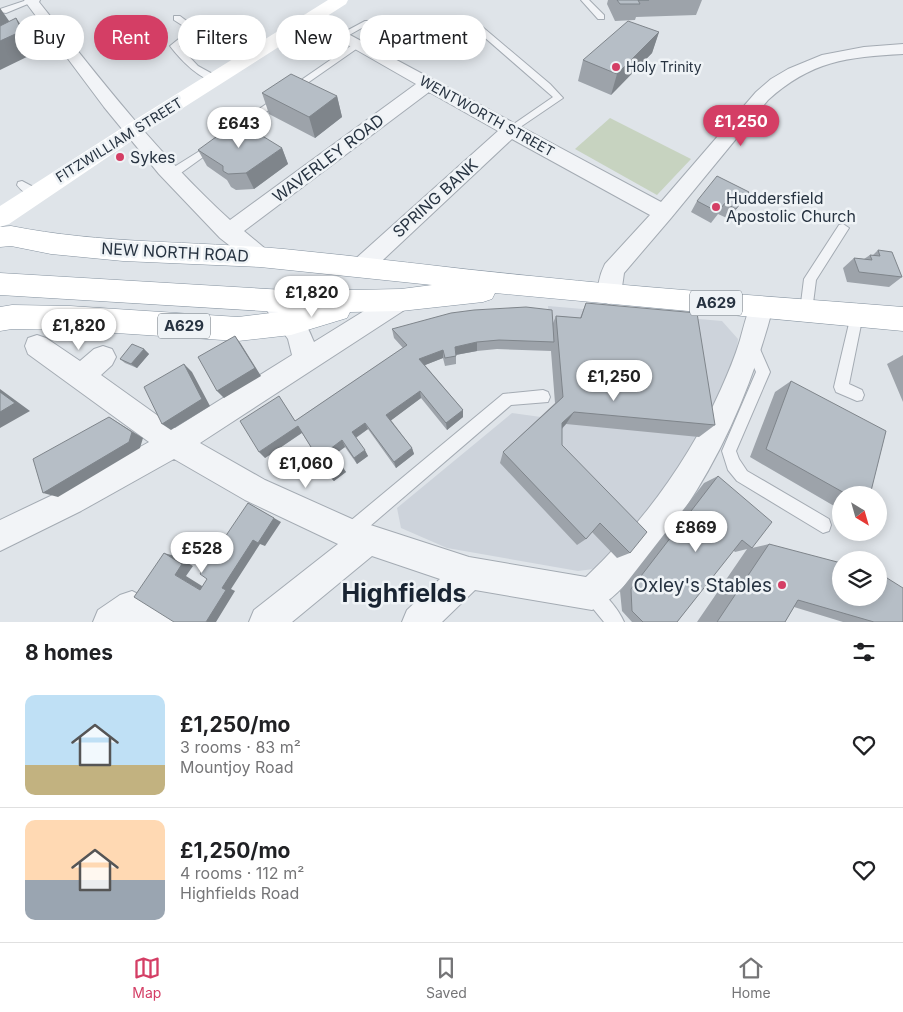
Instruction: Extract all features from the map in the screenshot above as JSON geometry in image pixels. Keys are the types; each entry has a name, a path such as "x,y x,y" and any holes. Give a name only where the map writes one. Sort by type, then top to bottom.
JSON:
{"main road":[{"name":"FITZWILLIAM STREET","path":"316,15 340,0"},
{"name":"FITZWILLIAM STREET","path":"0,218 28,189 132,131 276,40"},
{"name":"NEW NORTH ROAD","path":"0,237 11,236 51,244 123,251 260,257 361,266 610,294 903,319"},
{"name":"NEW NORTH ROAD","path":"1,283 216,298 365,302 530,286"},
{"name":"A629","path":"0,319 12,317 70,318 238,329 292,323 365,302"}],"street":[{"path":"32,1 132,131 170,175 228,232 260,257"},
{"name":"WENTWORTH STREET","path":"350,41 664,213"},
{"path":"610,294 613,270 776,81 795,70 853,52 903,49"},
{"name":"WAVERLEY ROAD","path":"228,232 428,84"},
{"name":"SPRING BANK","path":"361,266 510,130"},
{"path":"269,299 292,323 303,345 306,362"},
{"path":"0,536 71,501 174,444 401,300"},
{"path":"37,346 174,444 255,490 358,536 469,573 592,594 616,572 681,491 710,442 745,361 761,307"},
{"path":"81,376 103,357"},
{"path":"266,622 358,536"},
{"path":"419,622 469,573"},
{"path":"110,622 132,607 158,622"}],"lane":[{"path":"585,0 601,16"},
{"path":"3,11 32,1"},
{"path":"177,18 192,28 190,34 174,46 195,68 215,79"},
{"path":"350,31 365,22 470,21 547,86 558,98 510,130"},
{"path":"170,175 358,45"},
{"path":"806,311 810,279 843,228"},
{"path":"857,315 841,387 858,395"},
{"path":"751,343 763,372 729,451 730,459 735,469 742,476 823,525"},
{"path":"358,536 508,399 543,397"},
{"path":"592,594 615,622"}],"shaded area":[{"path":"548,306 722,321 738,339 736,359 682,470 601,568 578,571 447,548 401,528 397,508 512,413 548,418 556,410"}],"green space":[{"path":"610,118 691,159 657,195 575,149"}],"building":[{"path":"617,0 638,0 640,4 620,4"},
{"path":"15,18 15,34 0,41 0,26"},
{"path":"628,21 659,32 617,74 583,60"},
{"path":"291,74 337,96 309,117 262,93"},
{"path":"238,121 282,148 246,173 228,174 223,171 223,166 198,150"},
{"path":"717,176 749,192 736,209 725,203 718,212 697,201"},
{"path":"878,250 892,252 902,277 859,272 854,258 872,260 870,255 880,256"},
{"path":"586,303 697,313 715,425 574,412 562,423 562,445 647,532 630,553 600,523 586,539 503,452 563,397 556,316 581,318"},
{"path":"526,307 552,310 554,342 499,340 477,342 455,347 456,356 445,358 443,350 419,359 463,410 446,423 420,391 386,415 412,448 394,462 365,423 352,432 365,450 354,458 342,440 330,449 342,466 329,476 298,426 259,452 240,421 279,396 295,421 407,345 392,329 451,313"},
{"path":"235,336 255,368 217,391 198,357"},
{"path":"132,344 144,349 131,364 120,359"},
{"path":"184,364 202,399 162,424 144,387"},
{"path":"791,381 886,431 872,486 832,486 766,449"},
{"path":"0,392 15,403 0,412"},
{"path":"109,417 132,432 129,442 43,493 33,459"},
{"path":"718,476 772,522 752,548 742,540 677,622 643,622 632,611 631,589"},
{"path":"248,503 274,518 258,543 253,540 222,588 226,590 206,622 174,622 134,597 164,553 182,564 175,575 200,590 207,579 200,574"},
{"name":"Oxley's Stables","path":"769,544 832,561 832,606 887,606 887,578 903,588 903,622 874,622 798,600 785,622 717,622"}],"place":[{"name":"Holy Trinity","path":"616,67"},
{"name":"Sykes","path":"120,157"},
{"name":"Huddersfield Apostolic Church","path":"716,207"},
{"name":"Oxley's Stables","path":"782,585"}],"district":[{"name":"Highfields","path":"404,593"}]}
